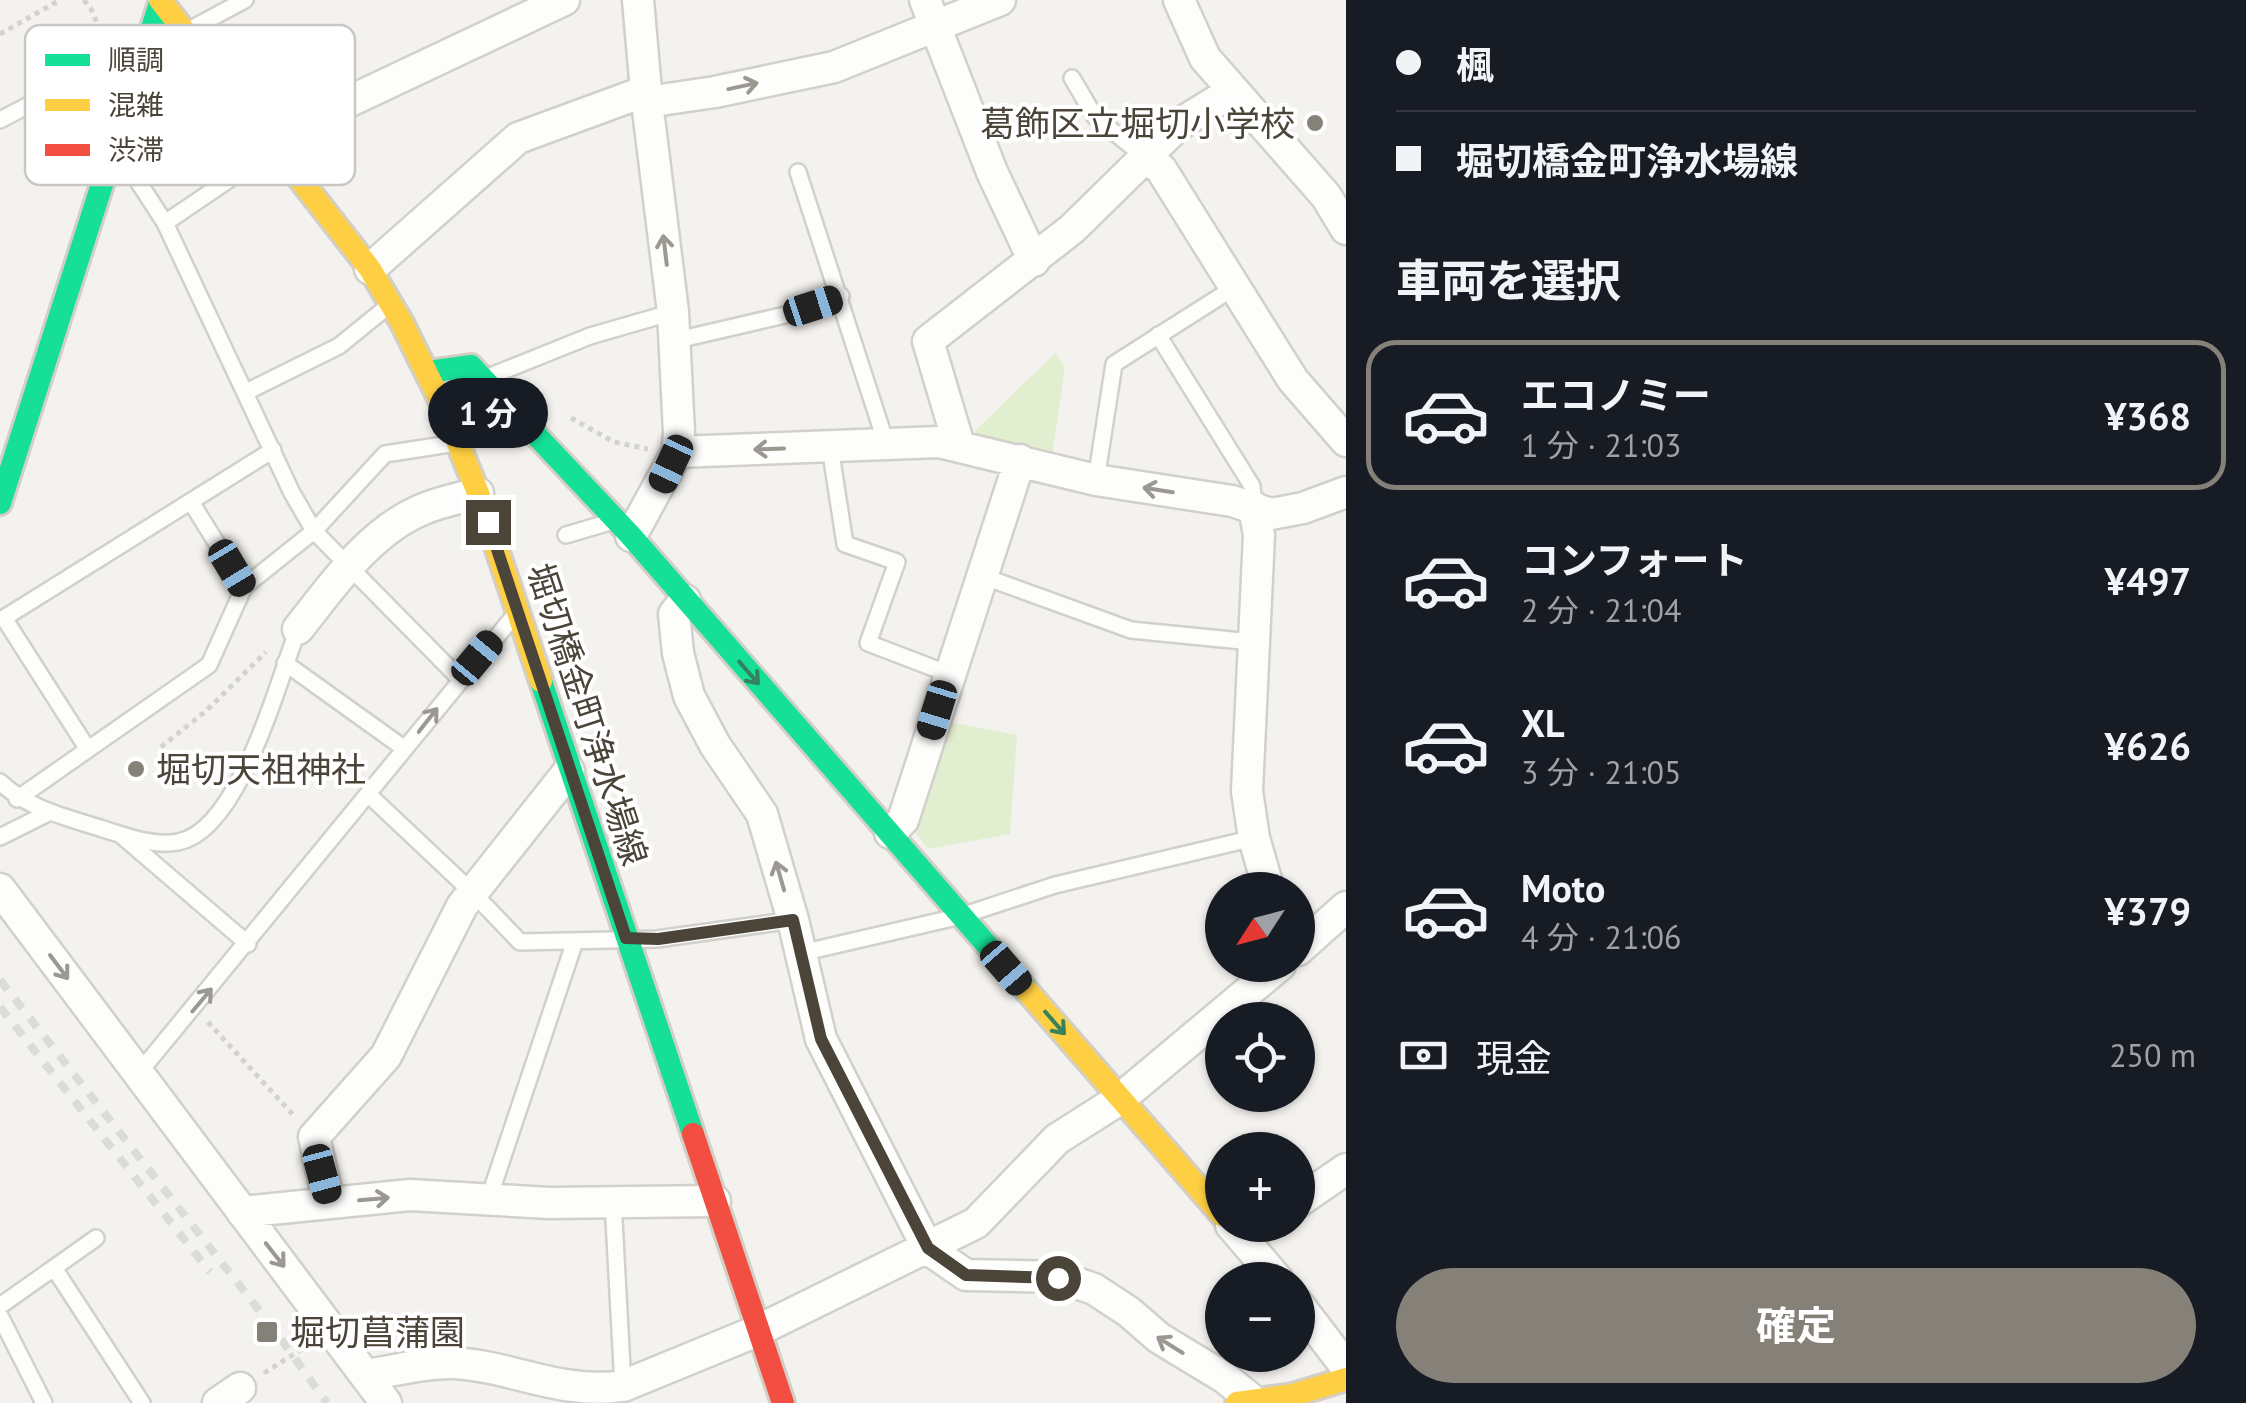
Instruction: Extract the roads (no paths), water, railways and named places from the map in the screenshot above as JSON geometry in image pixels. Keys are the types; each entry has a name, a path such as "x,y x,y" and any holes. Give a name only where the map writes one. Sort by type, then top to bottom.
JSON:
{"street":[{"name":"堀切橋金町浄水場線","path":"161,0 182,25"},
{"path":"154,25 161,0"},
{"path":"355,99 564,0"},
{"path":"624,528 677,452 673,326 638,0"},
{"path":"370,269 518,138 646,96 715,92 834,67 930,14 1000,0"},
{"path":"1179,0 1204,58 1326,196 1346,228"},
{"path":"930,14 992,172 1034,261"},
{"path":"960,444 928,341 1072,229 1178,125 1233,90"},
{"path":"1146,158 1161,169 1293,380 1346,441"},
{"path":"0,502 104,185"},
{"name":"堀切橋金町浄水場線","path":"305,185 392,303 428,372 478,493 782,1403"},
{"path":"428,372 471,366 485,378 624,528 1205,1196"},
{"path":"677,452 886,443 960,444 1096,480 1272,514 1303,508 1346,492"},
{"path":"890,833 902,820 1020,460"},
{"path":"298,629 348,566 397,524 423,508 478,493"},
{"path":"1254,508 1259,535 1247,791 1264,872"},
{"path":"685,600 674,614 678,653 689,696 716,746 762,814 793,920 821,1039 928,1248 966,1275 1058,1278 1094,1289 1129,1312 1158,1338 1225,1378 1244,1401 1293,1395 1346,1379"},
{"path":"329,1202 314,1137 386,1056 462,906 569,771"},
{"path":"0,889 386,1403"},
{"path":"1315,934 1346,906"},
{"path":"367,1375 452,1363 558,1386 602,1389 623,1386 758,1331 976,1223 1057,1138 1120,1099 1260,982"},
{"path":"1315,1190 1346,1169"},
{"path":"242,1212 410,1196 548,1203 715,1201"},
{"path":"1315,1326 1346,1367"}],"lane":[{"path":"198,25 245,0"},
{"path":"1072,78 1094,117 1146,158"},
{"path":"0,120 25,107"},
{"path":"798,172 886,443"},
{"path":"141,185 166,223 314,531 460,679"},
{"path":"166,223 221,185"},
{"path":"1096,480 1114,364 1234,287"},
{"path":"485,378 590,336 785,315 841,296"},
{"path":"246,392 339,346 392,303"},
{"path":"1158,336 1252,486 1254,508"},
{"path":"17,798 210,666 244,587 314,531 385,454 458,443"},
{"path":"830,447 845,544 897,562 868,643 948,674"},
{"path":"87,748 2,616 273,450"},
{"path":"191,502 244,587"},
{"path":"566,536 624,528"},
{"path":"984,577 1131,630 1252,642"},
{"path":"138,1074 518,612"},
{"path":"0,782 17,798 50,812 120,835 163,844 182,842 212,822 239,784 298,629"},
{"path":"285,663 404,750"},
{"path":"368,795 520,942 672,937 793,920"},
{"path":"0,836 50,812"},
{"path":"120,835 248,944"},
{"path":"801,952 961,916 1055,885 1254,838"},
{"path":"490,1198 575,942"},
{"path":"613,1201 623,1386"},
{"path":"0,1306 96,1238"},
{"path":"54,1268 142,1403"},
{"path":"0,1316 44,1403"}],"railway":[{"path":"0,980 273,1328 327,1403"},
{"path":"0,1007 210,1272"}],"place":[{"name":"葛飾区立堀切小学校","path":"1315,123"},
{"name":"堀切天祖神社","path":"136,769"},
{"name":"堀切菖蒲園","path":"267,1332"}]}
